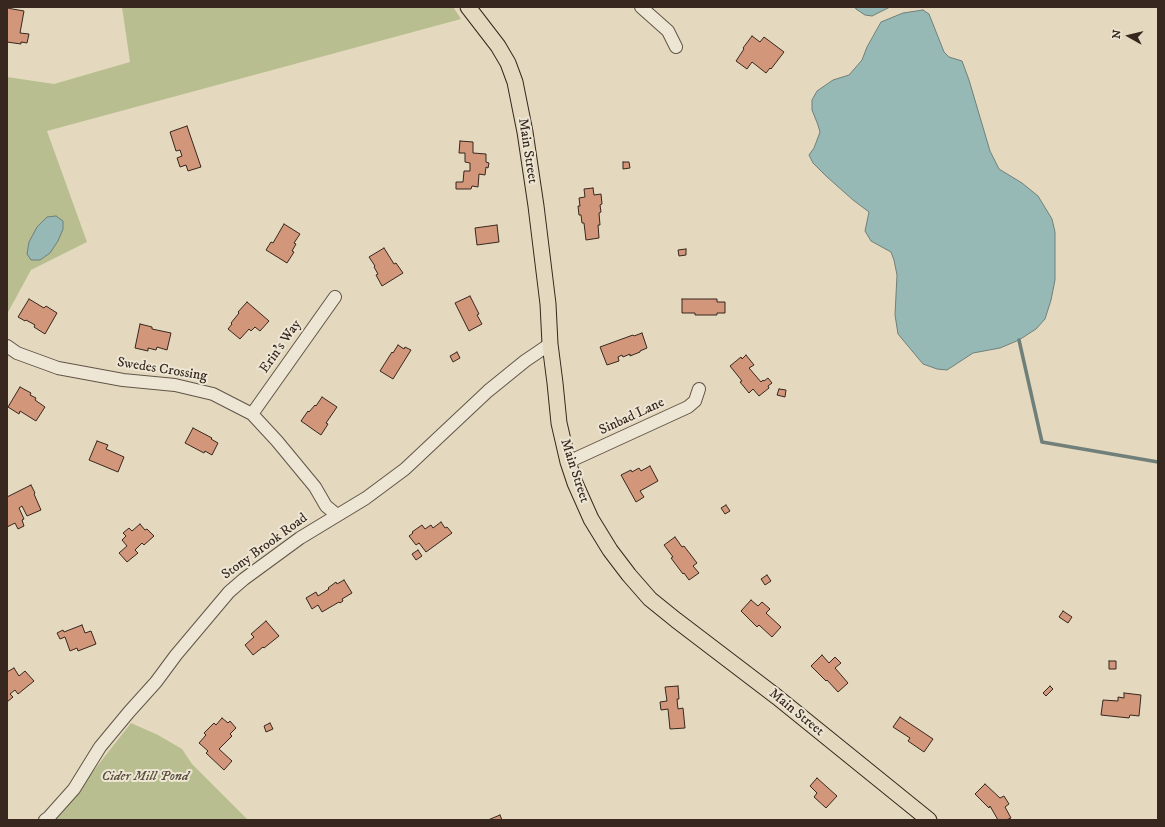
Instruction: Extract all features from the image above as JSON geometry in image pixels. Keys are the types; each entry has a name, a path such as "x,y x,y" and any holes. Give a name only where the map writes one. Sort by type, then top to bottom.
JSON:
{"main road":[{"name":"Main Street","path":"468,7 498,46 508,63 514,82 525,132 536,206 548,304 550,344 559,423 568,462 575,483 591,519 610,550 650,599 777,697 929,820"}],"street":[{"path":"641,7 668,31 676,47"},
{"name":"Erin's Way","path":"252,414 335,297"},
{"name":"Stony Brook Road","path":"45,820 74,789 100,747 156,682 176,654 229,592 244,579 300,538 366,498 405,469 488,391 550,344"},
{"name":"Swedes Crossing","path":"7,346 17,353 58,368 123,380 175,385 213,394 252,414 278,441 314,487 326,506 337,516"},
{"name":"Sinbad Lane","path":"568,462 688,407 695,401 699,390"}],"green space":[{"path":"122,7 453,7 461,19 47,131 87,242 31,270 7,314 7,77 54,84 130,62"},
{"name":"Cider Mill Pond","path":"131,723 158,735 182,749 192,764 248,820 55,820"}],"water":[{"path":"855,7 890,7 872,16 865,15"},
{"path":"923,10 929,14 944,52 949,57 962,61 990,151 999,169 1022,183 1038,196 1052,219 1055,232 1055,280 1045,319 1036,329 1019,340 1000,348 973,353 947,370 937,369 923,364 898,334 895,315 897,275 891,252 871,241 865,231 869,212 826,176 813,163 809,155 814,148 820,132 812,110 812,100 817,91 833,80 849,75 862,60 867,47 881,22 903,13"},
{"path":"56,216 63,221 63,229 58,241 50,253 40,260 31,260 27,254 29,242 37,227 47,217"}],"building":[{"path":"7,8 24,11 20,33 29,34 27,43 21,42 21,44 7,42"},
{"path":"752,36 760,42 764,37 784,52 766,73 752,62 747,69 736,61"},
{"path":"187,126 201,167 188,171 186,165 180,167 177,158 182,156 180,150 176,151 170,132"},
{"path":"460,141 473,142 473,153 486,154 486,162 489,163 488,168 486,167 485,175 479,174 478,187 472,186 471,189 456,189 456,182 463,182 464,171 470,171 470,163 465,162 465,153 459,153"},
{"path":"623,162 629,162 630,168 623,169"},
{"path":"593,188 594,195 601,194 602,204 600,205 601,212 599,213 600,225 598,225 599,238 586,240 584,223 582,223 581,215 579,215 579,198 585,197 584,189"},
{"path":"284,224 300,234 294,243 296,244 292,251 294,252 287,263 266,250 271,242 273,243"},
{"path":"497,225 499,242 477,245 475,228"},
{"path":"384,248 394,264 396,263 403,273 382,286 376,275 378,274 374,267 375,266 369,257"},
{"path":"686,249 686,255 679,256 678,250"},
{"path":"470,296 482,324 469,331 455,303"},
{"path":"29,299 44,308 46,306 57,313 45,334 34,327 35,325 18,317"},
{"path":"682,299 717,299 717,302 725,302 725,313 717,313 717,315 695,315 695,313 682,313"},
{"path":"247,302 269,321 260,331 255,327 251,331 249,329 240,339 228,329 239,313 238,312"},
{"path":"140,324 152,327 152,329 171,333 167,350 157,347 156,350 148,348 148,351 135,348"},
{"path":"642,333 647,348 630,356 630,354 623,357 622,355 618,357 619,361 607,365 600,347"},
{"path":"398,345 404,349 405,347 411,350 393,379 380,371"},
{"path":"457,352 460,358 453,362 450,356"},
{"path":"746,355 754,365 749,368 761,382 768,378 772,383 768,386 769,388 759,396 753,389 749,393 730,366"},
{"path":"20,387 31,393 30,395 36,398 35,400 45,407 36,421 20,411 19,414 8,407"},
{"path":"779,389 786,390 785,397 777,395"},
{"path":"322,397 337,407 326,423 328,424 321,435 301,421 308,411 309,412 315,405 316,406"},
{"path":"193,428 212,438 211,439 218,443 212,455 205,451 204,453 185,443"},
{"path":"97,441 108,445 106,449 124,457 118,472 89,460"},
{"path":"650,466 658,481 640,491 644,497 636,502 621,475 639,468 641,471"},
{"path":"31,485 41,510 27,516 22,506 19,508 24,519 22,520 24,526 18,529 15,523 7,527 7,497"},
{"path":"726,505 730,511 725,514 721,508"},
{"path":"441,522 445,528 447,527 452,533 426,552 419,543 416,545 409,536 422,525 425,529 431,525 433,528"},
{"path":"140,524 145,530 147,529 154,536 144,545 142,543 135,550 138,553 127,562 119,553 127,546 122,540 126,536 123,533 129,528 132,531"},
{"path":"675,537 697,563 693,566 699,573 689,580 671,558 673,557 664,545"},
{"path":"418,550 422,556 416,560 412,554"},
{"path":"767,575 771,581 765,585 761,579"},
{"path":"344,580 352,593 342,599 343,601 340,603 339,602 322,612 318,605 312,609 306,598 316,592 318,596 329,589 328,588 336,582 337,584"},
{"path":"751,600 758,606 762,602 770,609 766,613 781,627 772,637 759,625 757,627 741,611"},
{"path":"1063,611 1072,617 1068,623 1059,617"},
{"path":"266,621 279,636 253,655 245,645 254,637 251,634"},
{"path":"82,625 85,633 91,631 96,644 78,651 77,648 70,651 65,637 60,639 57,633"},
{"path":"822,655 829,663 835,657 841,663 835,668 848,683 838,692 811,666"},
{"path":"1109,661 1116,661 1116,669 1109,669"},
{"path":"14,668 19,676 25,671 34,681 18,694 15,690 10,694 13,697 7,702 7,672"},
{"path":"678,686 678,709 683,708 685,728 670,729 668,709 661,710 660,702 667,701 665,687"},
{"path":"1050,686 1053,689 1046,696 1043,693"},
{"path":"1124,693 1141,695 1139,716 1130,715 1129,718 1101,715 1103,700 1118,701 1118,697 1124,698"},
{"path":"900,717 933,739 924,752 908,741 910,738 893,727"},
{"path":"222,718 228,723 230,721 236,728 230,734 232,736 219,749 232,761 224,770 206,753 208,751 199,743 206,735 204,733 214,723 216,725"},
{"path":"270,723 273,729 266,732 264,726"},
{"path":"817,778 837,796 826,808 814,797 817,793 810,786"},
{"path":"985,784 1000,798 1004,796 1009,804 1005,807 1011,818 1006,820 998,820 990,806 989,808 975,794"},
{"path":"500,815 502,820 488,820"}],"waterway":[{"path":"1019,340 1042,442 1158,462"}]}
